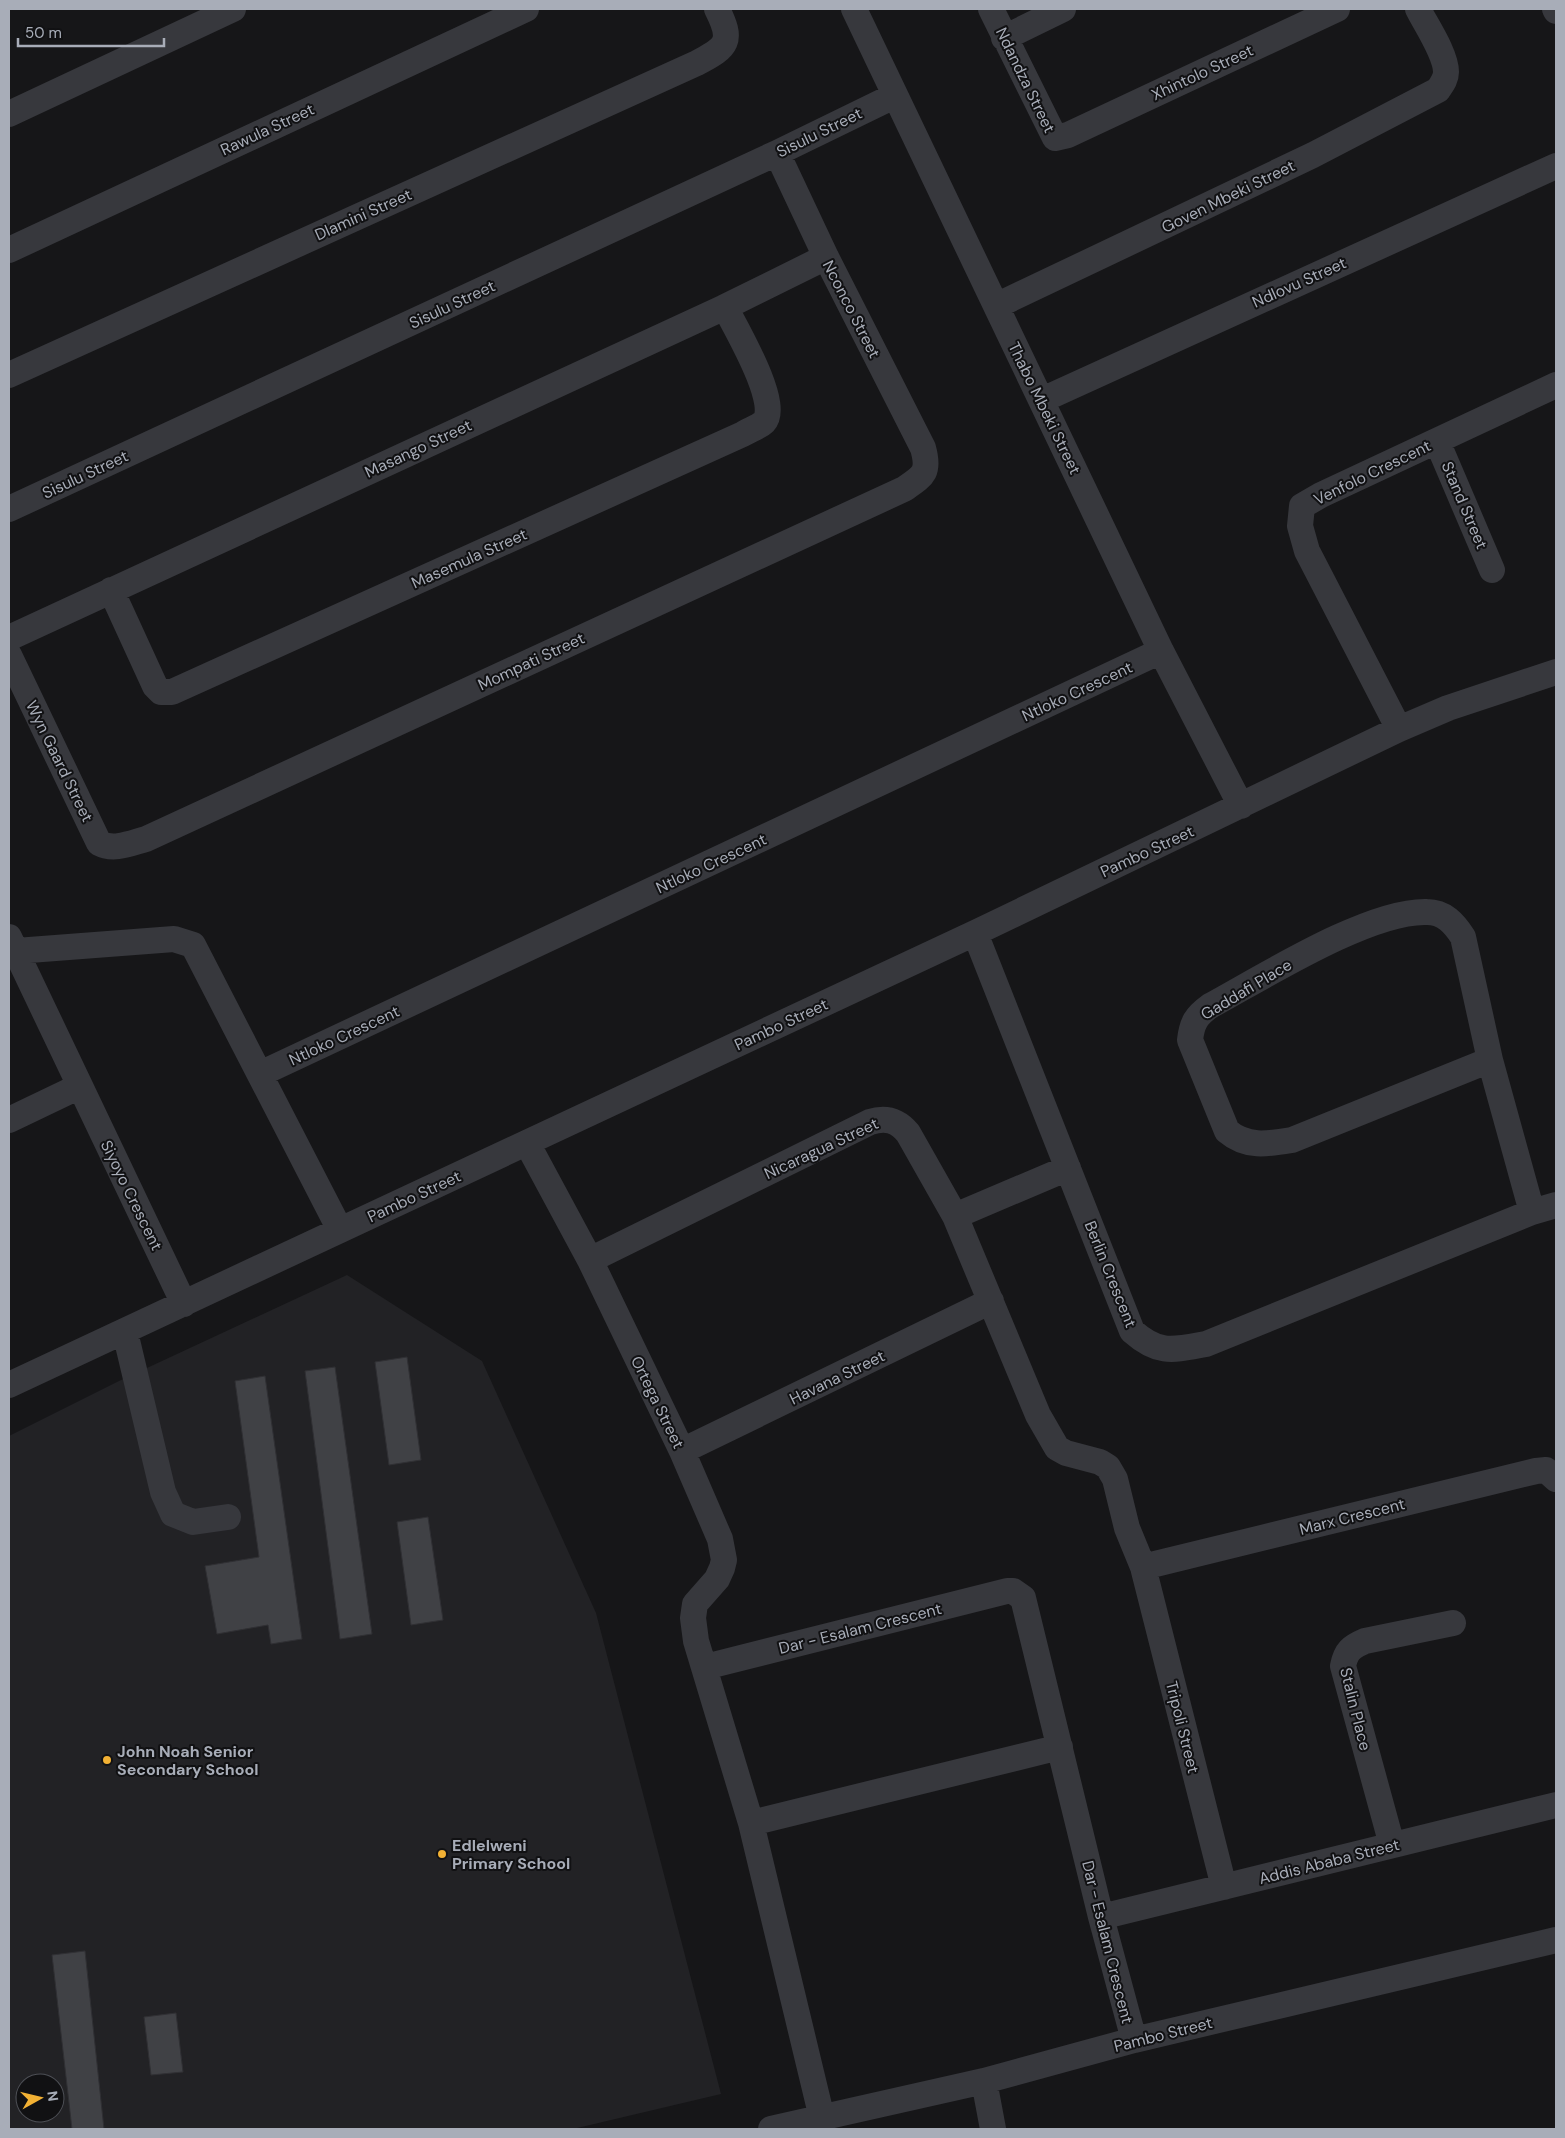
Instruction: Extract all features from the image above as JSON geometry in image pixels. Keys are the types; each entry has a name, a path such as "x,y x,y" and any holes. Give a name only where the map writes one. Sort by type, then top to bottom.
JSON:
{"street":[{"path":"9,114 233,9"},
{"name":"Rawula Street","path":"9,250 526,9"},
{"name":"Dlamini Street","path":"9,376 717,52 724,45 727,35 717,9"},
{"name":"Thabo Mbeki Street","path":"854,9 1161,651 1241,806"},
{"name":"Ndandza Street","path":"991,9 1050,132 1054,138 1068,136"},
{"path":"1004,38 1063,9"},
{"name":"Xhintolo Street","path":"1068,136 1337,9"},
{"name":"Goven Mbeki Street","path":"996,306 1312,155 1438,90 1444,81 1446,71 1443,58 1418,9"},
{"name":"Sisulu Street","path":"9,509 777,153 894,96"},
{"name":"Nconco Street","path":"777,153 826,257 923,448 926,465"},
{"name":"Ndlovu Street","path":"1042,400 1556,166"},
{"name":"Masango Street","path":"9,638 725,307 826,257"},
{"name":"Masemula Street","path":"111,590 155,686 161,692 172,692 743,434 764,422 769,411 768,401 760,378 725,307"},
{"name":"Venfolo Crescent","path":"1399,728 1307,551 1300,526 1302,506 1321,495 1556,385"},
{"name":"Stand Street","path":"1437,441 1492,570"},
{"name":"Mompati Street","path":"125,845 146,839 904,489 922,477 926,465"},
{"name":"Ntloko Crescent","path":"260,1074 1161,651"},
{"name":"Wyn Gaard Street","path":"9,655 99,843 113,847 125,845"},
{"name":"Pambo Street","path":"9,1385 974,933 1241,806 1399,728 1448,708 1556,672"},
{"name":"Gaddafi Place","path":"1490,1060 1292,1140 1268,1144 1250,1143 1236,1139 1227,1131 1190,1040 1191,1026 1198,1015 1210,1006 1309,952 1382,919 1428,912 1451,920 1463,937 1490,1060 1532,1212"},
{"name":"Berlin Crescent","path":"974,933 1132,1331 1151,1346 1162,1349 1206,1344 1556,1204"},
{"path":"12,944 174,939 187,942 197,950 340,1230"},
{"name":"Siyoyo Crescent","path":"12,944 184,1304"},
{"path":"9,1120 80,1086"},
{"name":"Nicaragua Street","path":"590,1260 870,1122 882,1119 900,1124 908,1133 955,1216 991,1301"},
{"name":"Ortega Street","path":"527,1143 590,1260 682,1451 720,1539 724,1560 717,1579 695,1604 693,1618 696,1641 705,1667"},
{"path":"955,1216 1068,1168"},
{"name":"Havana Street","path":"682,1451 991,1301"},
{"name":"Tripoli Street","path":"991,1301 1038,1415 1054,1444 1066,1453 1100,1462 1112,1472 1127,1528 1143,1567 1224,1887"},
{"path":"125,1332 163,1492 173,1514 193,1522 228,1516"},
{"name":"Marx Crescent","path":"1143,1567 1536,1471 1546,1470 1556,1479"},
{"name":"Dar - Esalam Crescent","path":"705,1667 1014,1590 1023,1598 1101,1917 1134,2040"},
{"name":"Stalin Place","path":"1392,1845 1343,1666 1345,1654 1351,1647 1365,1641 1453,1623"},
{"path":"705,1667 751,1823 822,2118"},
{"path":"751,1823 1060,1747"},
{"name":"Addis Ababa Street","path":"1101,1917 1556,1804"},
{"name":"Pambo Street","path":"771,2129 984,2081 1134,2040 1556,1940"},
{"path":"984,2081 993,2129"}],"shaded area":[{"name":"Edlelweni Primary School","path":"347,1275 482,1361 596,1613 721,2094 573,2129 9,2129 9,1436 119,1381"}],"building":[{"path":"407,1357 421,1460 389,1465 375,1362"},
{"path":"335,1367 372,1634 340,1639 305,1371"},
{"path":"265,1376 302,1639 271,1644 268,1625 217,1634 205,1566 259,1557 235,1381"},
{"path":"428,1517 443,1620 411,1625 397,1522"},
{"path":"85,1951 104,2129 72,2129 52,1955"},
{"path":"176,2013 183,2072 151,2075 144,2017"}],"place":[{"name":"John Noah Senior Secondary School","path":"107,1760"},
{"name":"Edlelweni Primary School","path":"442,1854"}]}
